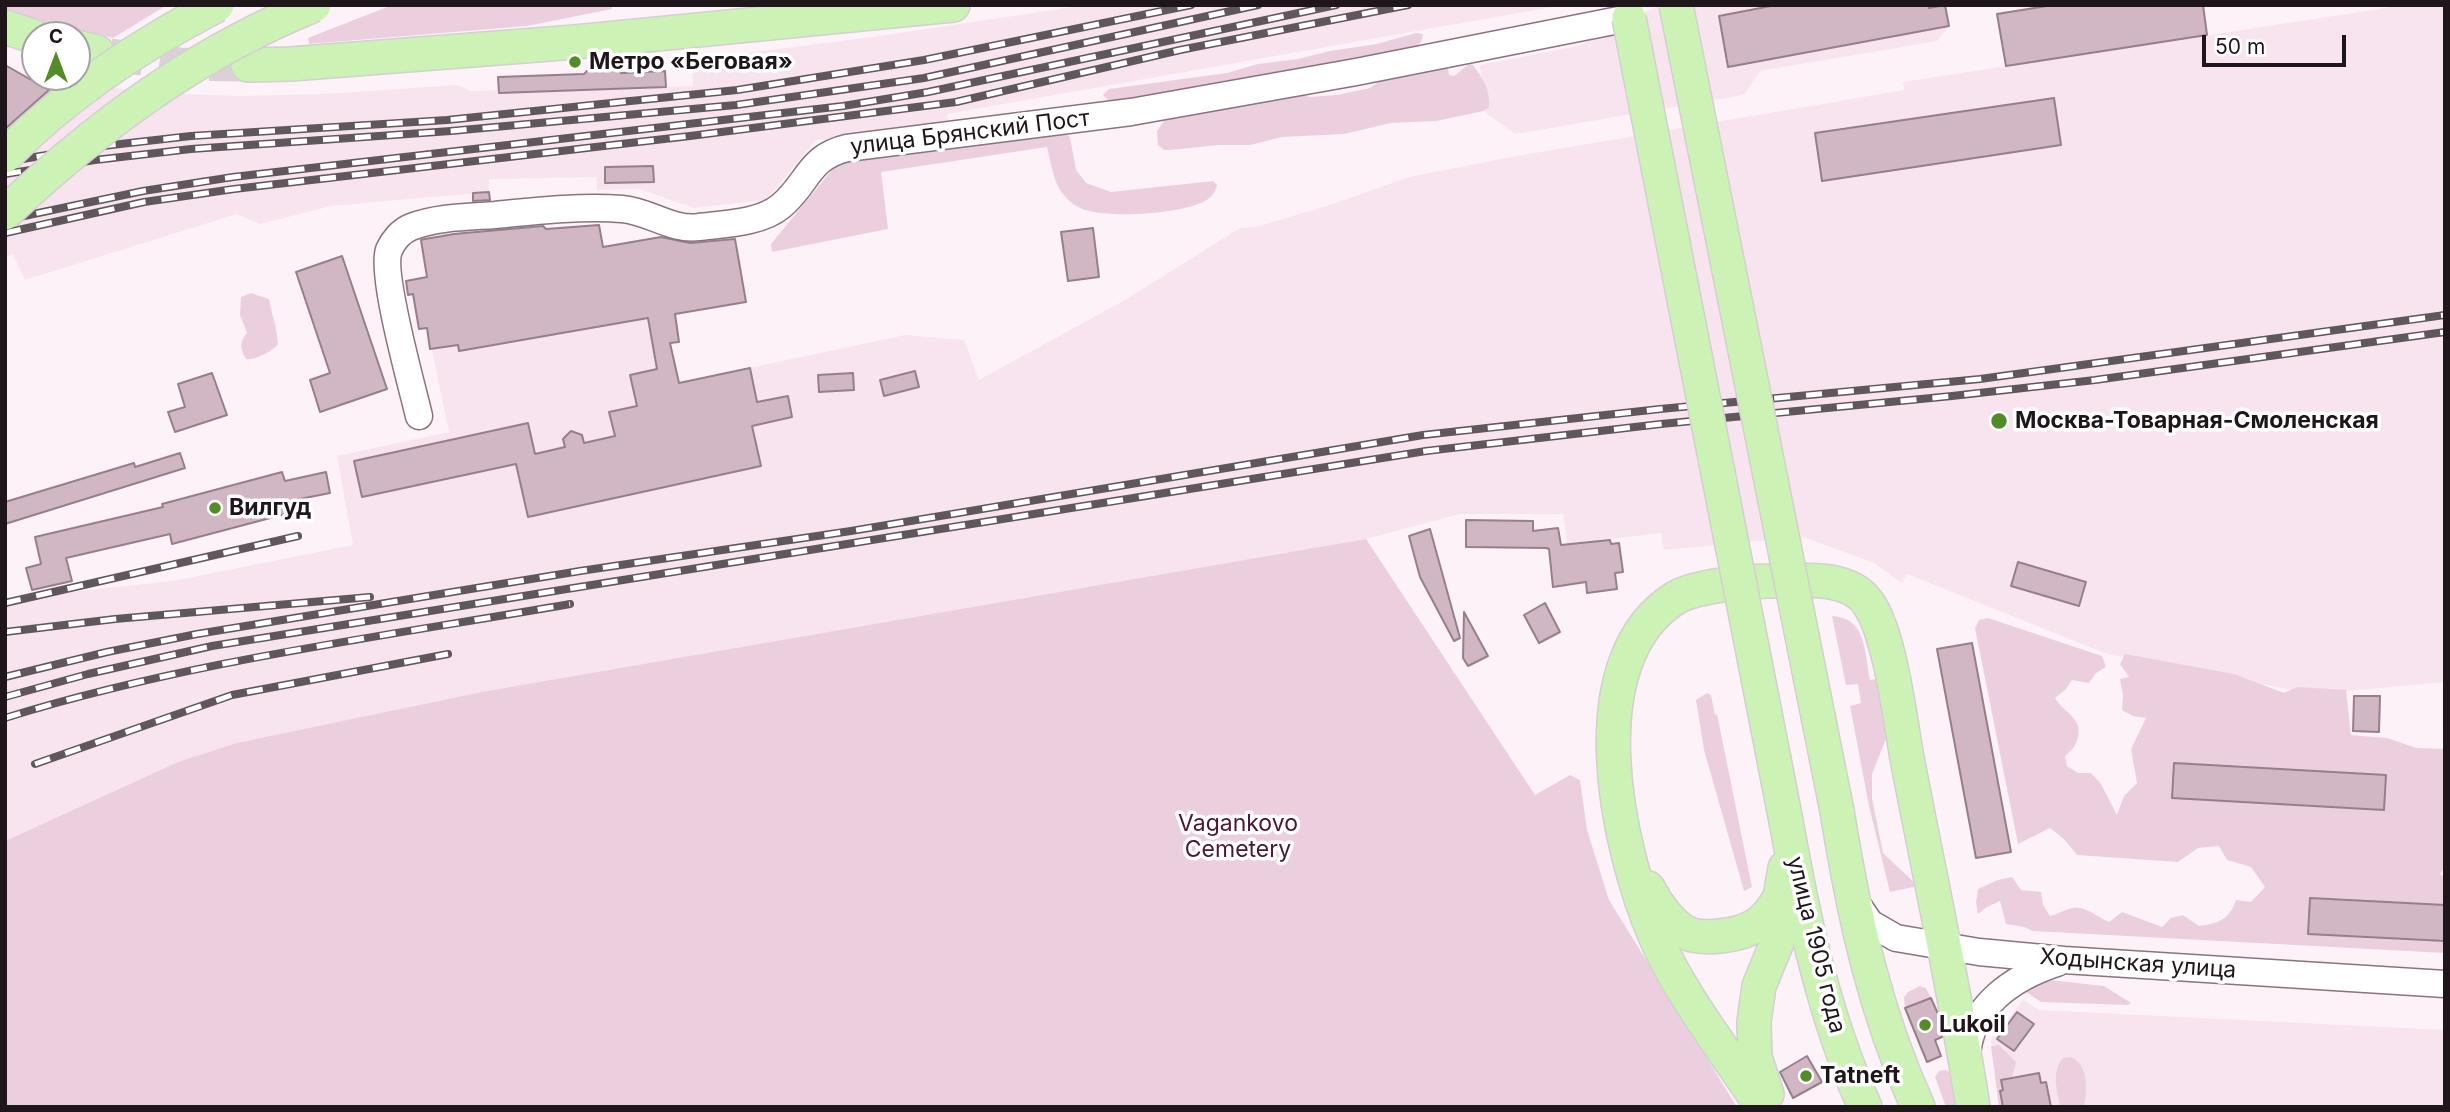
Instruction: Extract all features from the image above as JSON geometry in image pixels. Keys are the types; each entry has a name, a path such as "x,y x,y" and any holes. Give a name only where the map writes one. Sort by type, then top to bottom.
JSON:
{"main road":[{"path":"5,156 33,128 111,69 166,33 217,5"},
{"path":"5,213 61,161 159,86 227,46 314,5"},
{"path":"575,42 631,31 707,5"},
{"path":"635,36 703,24 780,5"},
{"path":"248,65 575,42 953,5"},
{"name":"улица 1905 года","path":"1676,5 1837,811 1851,895 1875,995 1918,1107"},
{"path":"1627,10 1786,821 1786,864 1780,897 1780,935 1759,986 1754,1022 1755,1057 1771,1107"},
{"path":"1762,1107 1680,983 1657,940 1641,900 1618,809 1613,751 1623,671 1630,648 1640,631 1654,615 1677,597 1691,591 1758,581 1832,582 1867,600 1877,618 1895,694 1973,1107"},
{"name":"улица 1905 года","path":"1786,821 1796,879 1835,1030 1866,1107"},
{"path":"1629,856 1667,916 1691,934 1709,937 1745,932 1771,913 1780,897"}],"street":[{"name":"улица Брянский Пост","path":"419,416 387,276 389,251 396,238 407,228 435,219 538,211 618,209 634,211 688,228 746,220 773,212 783,205 817,162 829,152 1131,112 1356,72 1627,10"},
{"name":"Ходынская улица","path":"1851,895 1870,923 1896,938 1979,952 2064,960 2445,984"},
{"path":"1967,1066 1967,1045 1973,1027 1987,1005 2000,992 2026,975 2064,960"}],"shaded area":[{"path":"1086,5 1564,5 947,114 949,123 816,140 766,200 694,208 639,189 597,190 596,177 489,179 489,192 331,206 260,224 237,214 25,280 13,255 5,257 5,97 24,91 91,91 91,85 158,93 238,96 325,94 457,85 471,91 499,90 499,93 693,86 692,60 880,36"},
{"path":"1660,5 1945,5 1949,26 1937,41 1760,71 1744,95 1515,134 1486,113 1480,65 1578,46"},
{"path":"2405,5 2445,5 2445,682 2313,694 2107,654 1907,574 1902,583 1874,563 1803,537 1663,550 1661,533 1567,544 1563,514 1460,514 1366,539 1071,592 178,762 5,841 5,599 173,581 353,545 337,456 449,432 420,293 408,295 406,281 427,277 420,239 528,220 530,227 545,225 546,229 599,225 604,247 733,225 746,302 671,315 679,342 671,344 679,383 905,335 964,340 979,380 1125,300 1240,228 1255,227 1330,205 1409,177 1904,90 1903,82"},
{"path":"2023,1000 2039,1010 2445,1030 2445,1107 1999,1107 1991,1041"}],"green space":[{"path":"5,5 167,5 113,38 91,33 91,21 40,21 5,10"},
{"path":"392,5 612,5 612,9 527,26 309,44 308,38"},
{"path":"1416,33 1423,34 1414,51 1242,80 1228,80 1121,102 1109,101 1103,95 1109,89 1227,73 1258,64 1377,44"},
{"path":"1469,64 1473,65 1483,79 1487,90 1489,107 1484,111 1436,121 1391,123 1344,134 1282,137 1250,145 1164,150 1158,145 1157,131 1164,121 1189,111 1263,102 1275,97 1299,94 1310,97 1337,95 1370,88 1385,77 1442,66 1448,69 1449,75 1454,76"},
{"path":"1065,133 1070,137 1076,170 1086,183 1111,192 1213,181 1217,185 1211,196 1194,206 1142,214 1089,211 1070,201 1059,188 1047,147 881,172 888,229 772,252 771,244 836,165 849,160"},
{"path":"251,293 269,299 278,344 258,357 246,359 242,349 247,333 240,315 241,297"},
{"name":"Vagankovo Cemetery","path":"1366,539 1535,795 1570,775 1580,780 1587,830 1609,900 1737,1107 5,1107 5,841 178,762 237,743 482,692"},
{"path":"1832,616 1843,618 1858,630 1865,648 1870,680 1877,679 1888,734 1872,774 1872,798 1883,853 1918,886 1890,892 1869,806 1850,706 1861,703 1858,684 1846,685"},
{"path":"1988,618 2102,656 2106,667 2096,673 2089,683 2072,680 2055,698 2075,720 2079,730 2075,746 2065,756 2067,766 2078,773 2091,773 2101,784 2117,815 2124,796 2137,783 2131,749 2146,718 2133,716 2122,710 2120,679 2129,677 2120,664 2125,654 2234,674 2284,693 2297,687 2346,690 2351,735 2387,738 2417,748 2445,749 2445,867 2440,874 2445,877 2445,905 2310,898 2308,933 2445,941 2445,953 2033,931 2006,924 2000,901 1978,914 1978,889 2012,877 2021,890 2041,892 2043,905 2050,916 2077,908 2109,922 2122,912 2162,927 2171,918 2183,915 2199,926 2218,922 2230,912 2236,900 2251,902 2265,887 2251,867 2227,860 2219,846 2198,848 2178,862 2077,855 2064,839 2050,828 2018,844 1975,628 1979,620","holes":["2175,763 2386,775 2384,810 2173,798"]},
{"path":"1707,693 1711,695 1715,715 1717,714 1752,887 1744,891 1704,750 1696,700"},
{"path":"2049,980 2104,986 2131,1003 2041,1002 2020,988"},
{"path":"1920,986 1926,988 1931,998 1905,1008 1904,997"},
{"path":"1999,1045 2016,1062 2012,1078 2001,1080 2003,1107 1999,1107 1991,1046"},
{"path":"2071,1057 2084,1072 2084,1107 2060,1107 2057,1069 2063,1058"},
{"path":"1939,1071 1952,1073 1960,1107 1946,1107 1935,1077"}],"building":[{"path":"1776,5 1929,5 1929,8 1945,5 1949,26 1728,67 1719,16"},
{"path":"2053,5 2203,5 2207,35 2006,66 1997,14"},
{"path":"5,65 21,74 21,91 48,91 5,129"},
{"path":"614,67 621,73 665,71 666,87 499,93 498,77 584,74 590,68"},
{"path":"2054,98 2061,145 1822,181 1815,133"},
{"path":"653,166 654,182 605,183 605,167"},
{"path":"489,192 490,200 473,201 473,193"},
{"path":"599,225 603,247 661,237 690,243 735,239 746,302 675,314 679,342 670,343 679,383 750,368 757,402 788,396 792,417 752,426 761,466 528,517 516,464 362,497 354,461 528,423 535,454 565,447 563,439 571,431 582,435 584,443 615,436 609,412 637,406 630,375 657,369 648,318 459,351 458,345 430,349 427,328 419,329 413,294 408,295 406,281 427,277 421,240 454,234 543,226 546,229"},
{"path":"1093,228 1099,277 1068,281 1061,232"},
{"path":"342,256 387,389 320,412 310,380 330,373 296,272"},
{"path":"915,371 919,387 884,396 880,380"},
{"path":"212,373 227,415 175,432 168,412 185,407 178,384"},
{"path":"853,373 854,390 819,392 818,375"},
{"path":"180,453 185,468 5,524 5,502 134,463 135,467"},
{"path":"282,472 285,481 326,472 330,493 290,501 293,512 172,544 170,534 66,558 72,581 32,590 26,568 41,564 35,537 163,507 162,504"},
{"path":"1466,520 1533,521 1533,531 1558,528 1561,545 1610,540 1611,544 1619,543 1623,572 1615,573 1617,589 1587,593 1586,582 1553,587 1549,549 1466,547"},
{"path":"1430,529 1460,638 1454,641 1420,577 1409,536"},
{"path":"2018,562 2086,582 2079,606 2011,586"},
{"path":"1545,603 1560,632 1539,643 1524,615"},
{"path":"1464,612 1488,656 1468,666 1463,658"},
{"path":"1972,643 2011,852 1976,858 1937,649"},
{"path":"2354,696 2380,696 2379,732 2353,731"},
{"path":"2174,763 2386,775 2384,810 2172,798"},
{"path":"2310,898 2445,905 2445,941 2308,934"},
{"path":"1931,998 1938,1014 1942,1037 1935,1040 1941,1056 1927,1062 1905,1008"},
{"path":"2017,1012 2034,1024 2014,1051 1997,1039"},
{"path":"1807,1056 1822,1082 1793,1098 1780,1072"},
{"path":"2039,1073 2041,1083 2046,1082 2051,1107 2003,1107 2001,1080"}],"tunnel":[{"path":"110,55 180,64 248,65"}],"railway":[{"path":"5,162 94,147 191,136 447,120 737,90 924,60 1191,5"},
{"path":"5,174 191,149 451,131 736,105 924,78 1258,5"},
{"path":"5,220 143,191 233,177 843,106 928,92 1336,5"},
{"path":"5,233 144,202 234,189 956,102 1180,50 1408,5"},
{"path":"5,677 107,652 197,634 580,571 851,531 1423,435 1660,409 1980,379 2445,315"},
{"path":"5,697 88,674 212,646 1426,451 2095,380 2445,332"},
{"path":"5,603 298,536"},
{"path":"5,632 115,619 370,597"},
{"path":"5,718 74,698 215,666 570,604"},
{"path":"35,764 232,695 448,654"}],"place":[{"name":"Метро «Беговая»","path":"575,62"},
{"name":"Москва-Товарная-Смоленская","path":"1999,421"},
{"name":"Вилгуд","path":"215,508"},
{"name":"Lukoil","path":"1925,1025"},
{"name":"Tatneft","path":"1806,1076"}]}
